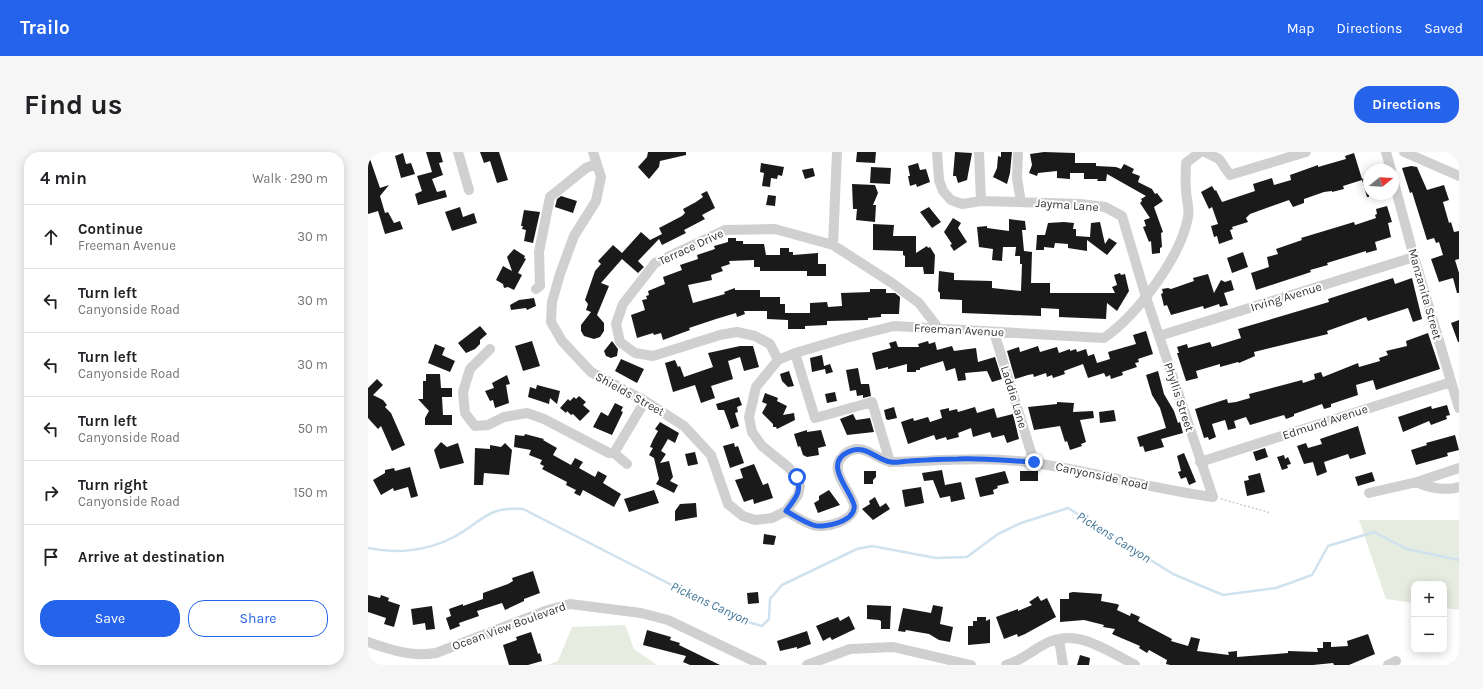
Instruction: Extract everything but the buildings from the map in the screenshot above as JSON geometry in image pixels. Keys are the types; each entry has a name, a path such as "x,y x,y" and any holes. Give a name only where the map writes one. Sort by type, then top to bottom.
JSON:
{"street":[{"path":"458,152 469,190"},
{"name":"Shields Street","path":"593,152 601,177 596,202 574,236 560,274 552,302 551,322 562,341 591,372 645,400 684,426 711,455 728,504 743,516 755,520 772,518 786,511"},
{"path":"833,245 837,152"},
{"name":"Jayma Lane","path":"937,152 939,180 943,191 952,200 962,204 981,201 1081,204 1105,207 1122,216 1146,297"},
{"path":"979,152 981,201"},
{"name":"Jayma Lane","path":"1018,152 1017,178 1021,202"},
{"name":"Freeman Avenue","path":"786,511 798,495 800,486 797,477 788,467 762,446 752,432 749,417 756,387 778,360 795,353 894,326 1104,338 1118,328 1146,297 1178,249 1189,216 1186,189 1186,163 1200,152"},
{"path":"1205,152 1219,159 1230,175 1306,152"},
{"path":"1386,152 1389,164"},
{"path":"1404,152 1459,176"},
{"path":"536,289 540,286 539,252 550,197 586,168 596,164"},
{"name":"Manzanita Street","path":"1399,200 1459,408"},
{"name":"Terrace Drive","path":"778,360 770,344 755,336 737,332 720,335 654,356 635,353 620,342 616,324 623,304 655,263 725,230 775,229 833,245 892,283 919,303 939,328"},
{"name":"Irving Avenue","path":"1159,336 1414,257"},
{"name":"Phyllis Street","path":"1146,297 1200,462 1213,497"},
{"name":"Laddie Lane","path":"994,332 1034,462"},
{"path":"490,349 470,369 463,392 465,413 475,426 488,426 504,417 526,412 544,419 609,453 614,453 627,464"},
{"path":"795,353 815,418 872,402 890,462"},
{"name":"Edmund Avenue","path":"1200,462 1451,382"},
{"path":"614,453 645,400"},
{"name":"Canyonside Road","path":"786,511 813,525 820,526 845,519 852,513 854,505 838,472 838,464 841,457 856,449 866,450 890,462 959,459 1034,462 1182,493 1213,497"},
{"path":"1369,493 1417,482 1459,468"},
{"path":"1417,482 1425,486 1453,489 1459,487"},
{"name":"Ocean View Boulevard","path":"368,642 400,653 424,655 436,653 548,610 570,604 641,613 668,620 762,665"},
{"path":"1006,665 1019,661 1042,645 1059,638 1078,638 1085,640 1135,665"},
{"path":"1059,638 1063,665"},
{"path":"807,665 850,649 868,647 893,647 948,663 971,665"}],"path":[{"path":"1213,497 1256,508 1271,514"}],"shaded area":[{"path":"1359,520 1459,520 1459,610 1447,608 1447,581 1411,581 1411,603 1386,599"},
{"path":"625,625 634,649 657,665 547,665 558,661 572,627"}],"waterway":[{"name":"Pickens Canyon","path":"368,548 400,551 432,546 452,538 492,513 500,510 523,509 738,619 762,626 769,619 770,599 782,585 857,549 872,546 936,558 967,557 998,534 1021,523 1068,508 1173,574 1223,595 1276,588 1312,575 1328,546 1374,532 1407,549 1459,560"}],"route":[{"path":"797,477 800,486 798,495 786,511 813,525 828,526 848,518 854,510 852,500 838,472 838,464 841,457 856,449 866,450 890,462 959,459 1034,462"}]}
